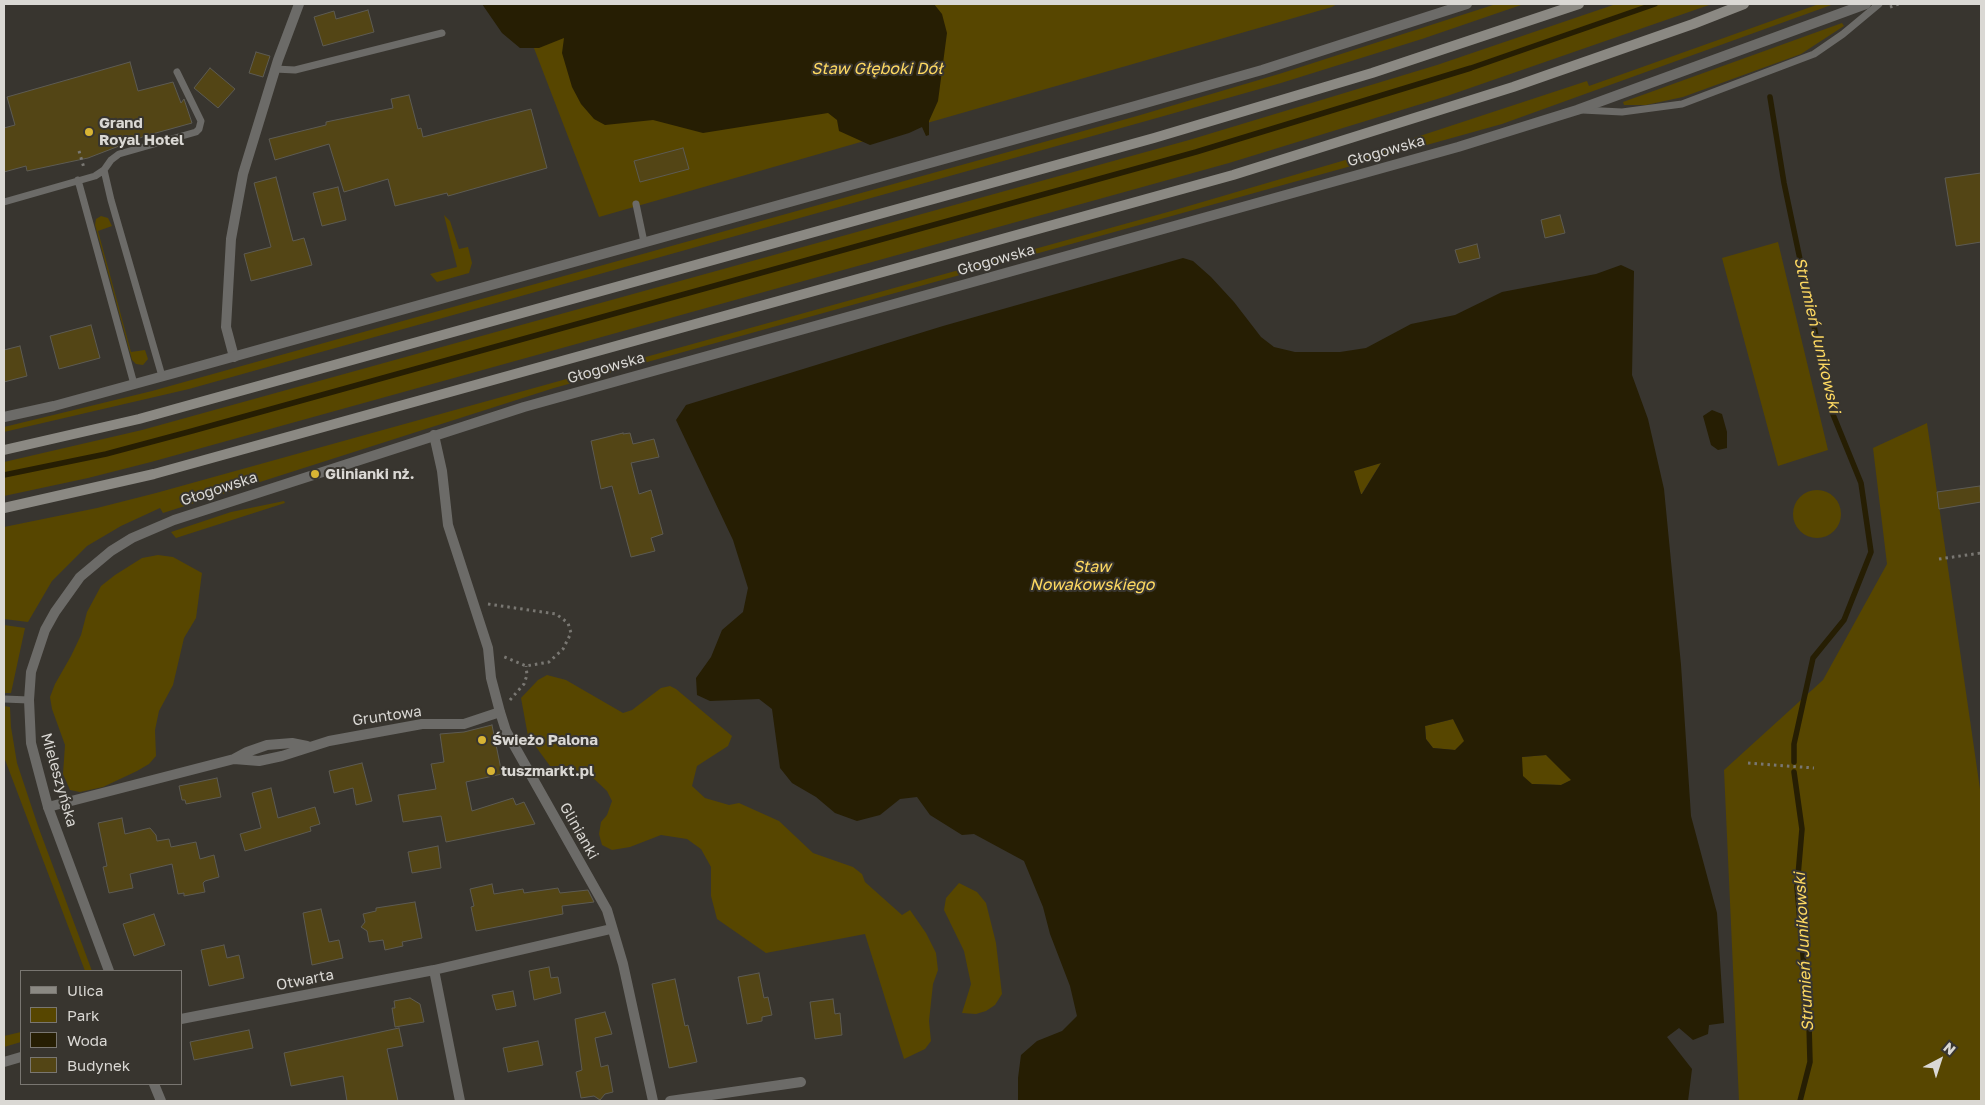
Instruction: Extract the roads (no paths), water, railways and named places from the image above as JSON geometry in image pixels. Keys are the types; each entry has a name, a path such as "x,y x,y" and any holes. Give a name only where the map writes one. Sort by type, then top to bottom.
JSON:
{"main road":[{"path":"4,450 139,419 1154,138 1381,70 1579,4"},
{"name":"Głogowska","path":"4,508 154,474 1233,175 1522,84 1744,4"}],"street":[{"path":"4,416 134,384 1244,75 1467,4"},
{"name":"Głogowska","path":"132,538 174,520 524,406 1458,147 1577,110 1866,4"},
{"path":"234,356 226,327 232,230 244,174 275,69 297,5"},
{"name":"Glinianki","path":"434,435 442,471 448,525 488,648 491,678 506,731 607,910 623,964 654,1101"},
{"name":"Mieleszyńska","path":"109,970 48,807 31,743 29,700 32,672 45,630 55,612 80,577 98,560 132,538"},
{"name":"Gruntowa","path":"48,807 234,759 259,761 282,756 308,746 422,724 464,724 500,712"},
{"name":"Otwarta","path":"182,1019 434,970 612,929"},
{"path":"434,970 460,1101"},
{"path":"4,1062 20,1057"},
{"path":"670,1101 801,1082"},
{"path":"154,1085 162,1101"}],"lane":[{"path":"1577,110 1630,112 1682,104 1814,54 1844,34 1879,4"},
{"path":"275,69 295,70 442,33"},
{"path":"4,202 100,174 111,160 119,154 192,134 199,129 200,121 177,72"},
{"path":"104,170 162,376"},
{"path":"78,180 134,384"},
{"path":"636,204 644,242"},
{"path":"4,699 29,700"}],"water":[{"name":"Staw Głęboki Dół","path":"482,4 934,4 942,14 947,33 938,101 929,121 929,135 926,136 922,127 870,145 839,131 837,120 828,113 703,133 653,120 605,125 594,119 581,104 572,87 562,53 564,38 539,48 520,48 502,33"},
{"name":"Staw Nowakowskiego","path":"1183,258 1193,261 1211,277 1234,302 1261,337 1274,347 1295,352 1340,352 1366,348 1411,324 1455,315 1502,292 1596,274 1621,265 1634,271 1632,375 1648,419 1664,489 1681,665 1691,816 1717,913 1724,1023 1709,1025 1708,1034 1693,1040 1679,1028 1667,1037 1692,1069 1688,1101 1018,1101 1021,1055 1037,1041 1062,1031 1077,1016 1070,986 1050,934 1043,907 1024,861 974,834 962,835 930,815 917,797 900,799 880,815 857,821 835,813 816,797 792,783 780,768 772,709 759,699 710,701 697,695 696,678 711,657 722,630 743,612 748,588 733,540 676,420 686,405 943,326","holes":["1381,463 1362,494 1361,494 1354,471","1453,719 1464,741 1455,750 1433,748 1426,739 1425,726","1546,755 1571,780 1561,785 1532,784 1523,776 1522,757"]},
{"path":"1712,410 1722,414 1727,432 1727,448 1718,450 1711,445 1703,416"}],"waterway":[{"path":"4,475 106,454 192,431 1196,152 1471,68 1655,4"},
{"name":"Strumień Junikowski","path":"1770,97 1784,183 1832,412 1861,483 1871,552 1844,620 1813,658 1794,744 1794,762"},
{"name":"Strumień Junikowski","path":"1794,772 1802,829 1797,887 1809,1024 1810,1062 1800,1101"}],"place":[{"name":"Grand Royal Hotel","path":"89,132"},
{"name":"Glinianki nż.","path":"315,474"},
{"name":"Świeżo Palona","path":"482,740"},
{"name":"tuszmarkt.pl","path":"491,771"}]}
